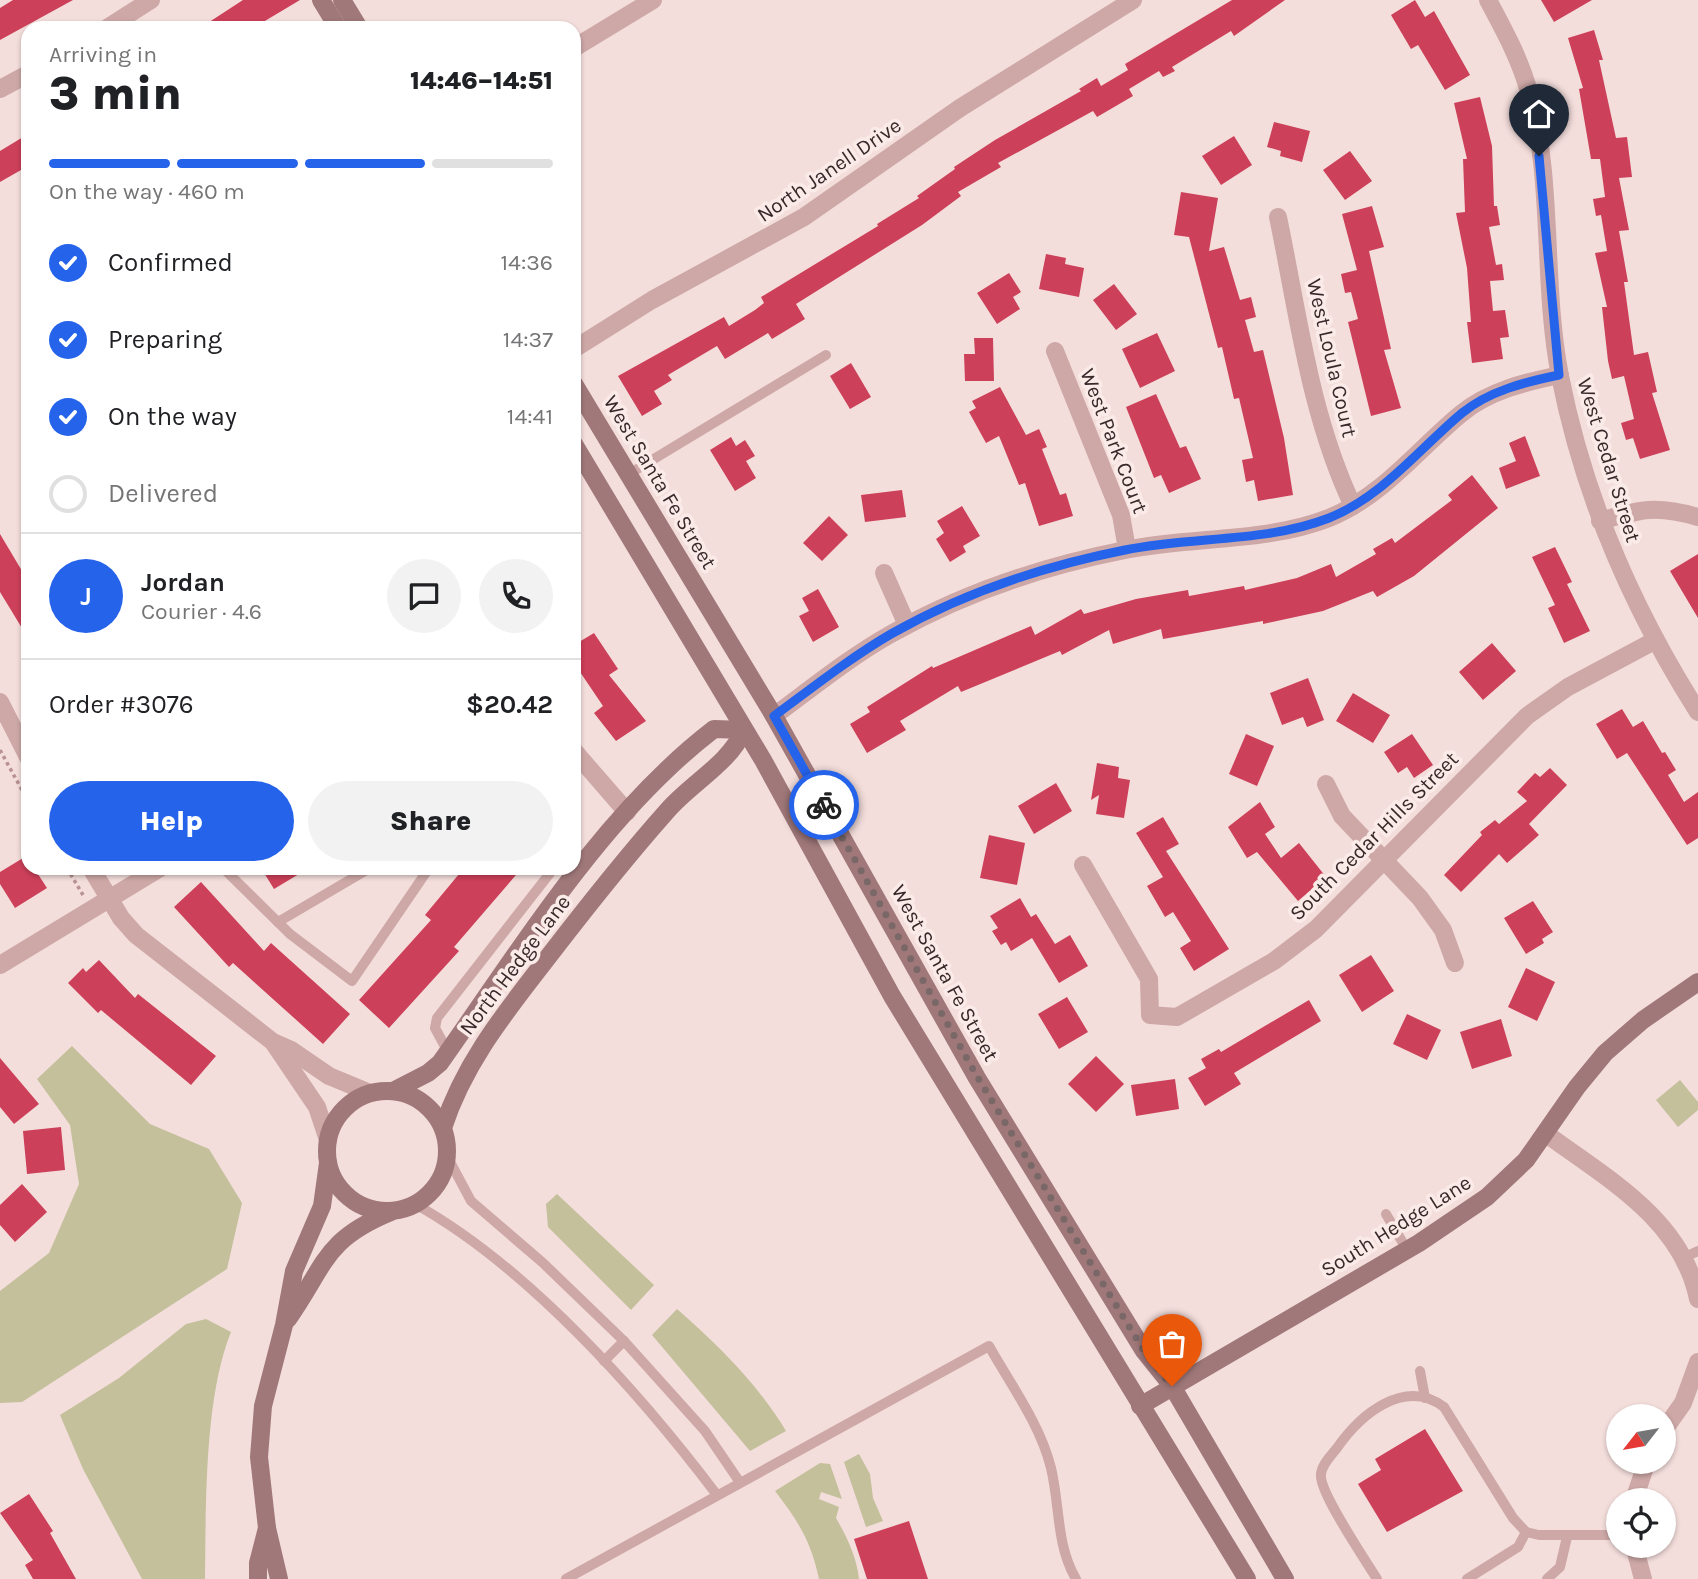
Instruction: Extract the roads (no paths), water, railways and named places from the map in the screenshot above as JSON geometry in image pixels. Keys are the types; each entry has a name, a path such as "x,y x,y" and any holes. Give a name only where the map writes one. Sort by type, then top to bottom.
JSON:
{"street":[{"path":"118,21 151,0"},
{"path":"321,0 334,21"},
{"path":"342,0 355,21"},
{"path":"581,44 653,0"},
{"name":"North Janell Drive","path":"581,345 652,300 804,217 960,108 1133,0"},
{"name":"West Cedar Street","path":"1488,0 1513,45 1530,94 1539,156 1559,375 1582,464 1600,522 1623,580 1654,641 1698,712"},
{"path":"0,89 21,78"},
{"name":"West Loula Court","path":"1278,217 1328,449 1353,506"},
{"name":"West Park Court","path":"1055,351 1121,515 1127,549"},
{"path":"744,730 774,716 907,625 943,607 1044,569 1127,549 1285,530 1330,517 1353,506 1412,461 1463,412 1496,393 1528,381 1559,375"},
{"name":"West Santa Fe Street","path":"581,395 774,716 978,1078 1144,1351 1172,1386 1285,1579"},
{"path":"581,456 744,730 892,996 1247,1579"},
{"path":"1600,522 1638,510 1666,508 1698,517"},
{"path":"884,573 907,625"},
{"name":"South Cedar Hills Street","path":"1083,865 1149,979 1150,1015 1177,1017 1274,961 1316,929 1527,716 1567,688 1654,641"},
{"path":"0,702 21,743"},
{"name":"North Hedge Lane","path":"443,1128 455,1090 521,993 648,832 702,777 732,752 744,730 714,729 677,759 581,861"},
{"path":"581,759 626,812"},
{"path":"1326,784 1342,816 1420,898 1443,930 1455,963"},
{"path":"95,875 136,935 273,1042 291,1050 329,1076 370,1093 393,1091 423,1102 443,1128 447,1156 441,1178 430,1193 415,1204 346,1234 326,1256 311,1286 284,1325"},
{"path":"0,965 148,875"},
{"name":"North Hedge Lane","path":"393,1091 428,1073 448,1052 571,875"},
{"name":"South Hedge Lane","path":"1140,1406 1407,1250 1487,1197 1526,1160 1605,1053 1643,1020 1698,982"},
{"path":"273,1042 317,1107 328,1140 322,1206 294,1271 284,1325 265,1394 259,1457 267,1528 279,1579"},
{"path":"328,1140 342,1111 370,1093"},
{"path":"1545,1133 1631,1196 1691,1254 1698,1299"},
{"path":"328,1163 334,1179 345,1194 359,1204 376,1210 394,1211"},
{"path":"1676,1413 1683,1403 1698,1362"},
{"path":"258,1579 258,1563 267,1528"},
{"path":"1637,1558 1643,1579"}],"lane":[{"path":"629,474 826,355"},
{"path":"230,875 278,922 352,981 424,875"},
{"path":"278,922 358,875"},
{"path":"448,1052 435,1028 437,1018 549,875"},
{"path":"447,1156 471,1201 542,1262 624,1341 705,1431 739,1481"},
{"path":"415,1204 457,1228 483,1249 604,1361 655,1416 717,1494"},
{"path":"1386,1214 1407,1250"},
{"path":"604,1361 624,1341"},
{"path":"566,1579 739,1481 989,1346 1043,1442 1057,1504 1059,1532 1076,1579"},
{"path":"1420,1371 1425,1398"},
{"path":"1377,1579 1328,1497 1321,1476 1324,1466 1361,1417 1380,1405 1396,1400 1433,1399 1444,1407 1513,1518 1526,1532 1567,1537 1606,1536"},
{"path":"1467,1579 1518,1547 1526,1532"},
{"path":"1547,1579 1560,1567 1567,1537"}]}
